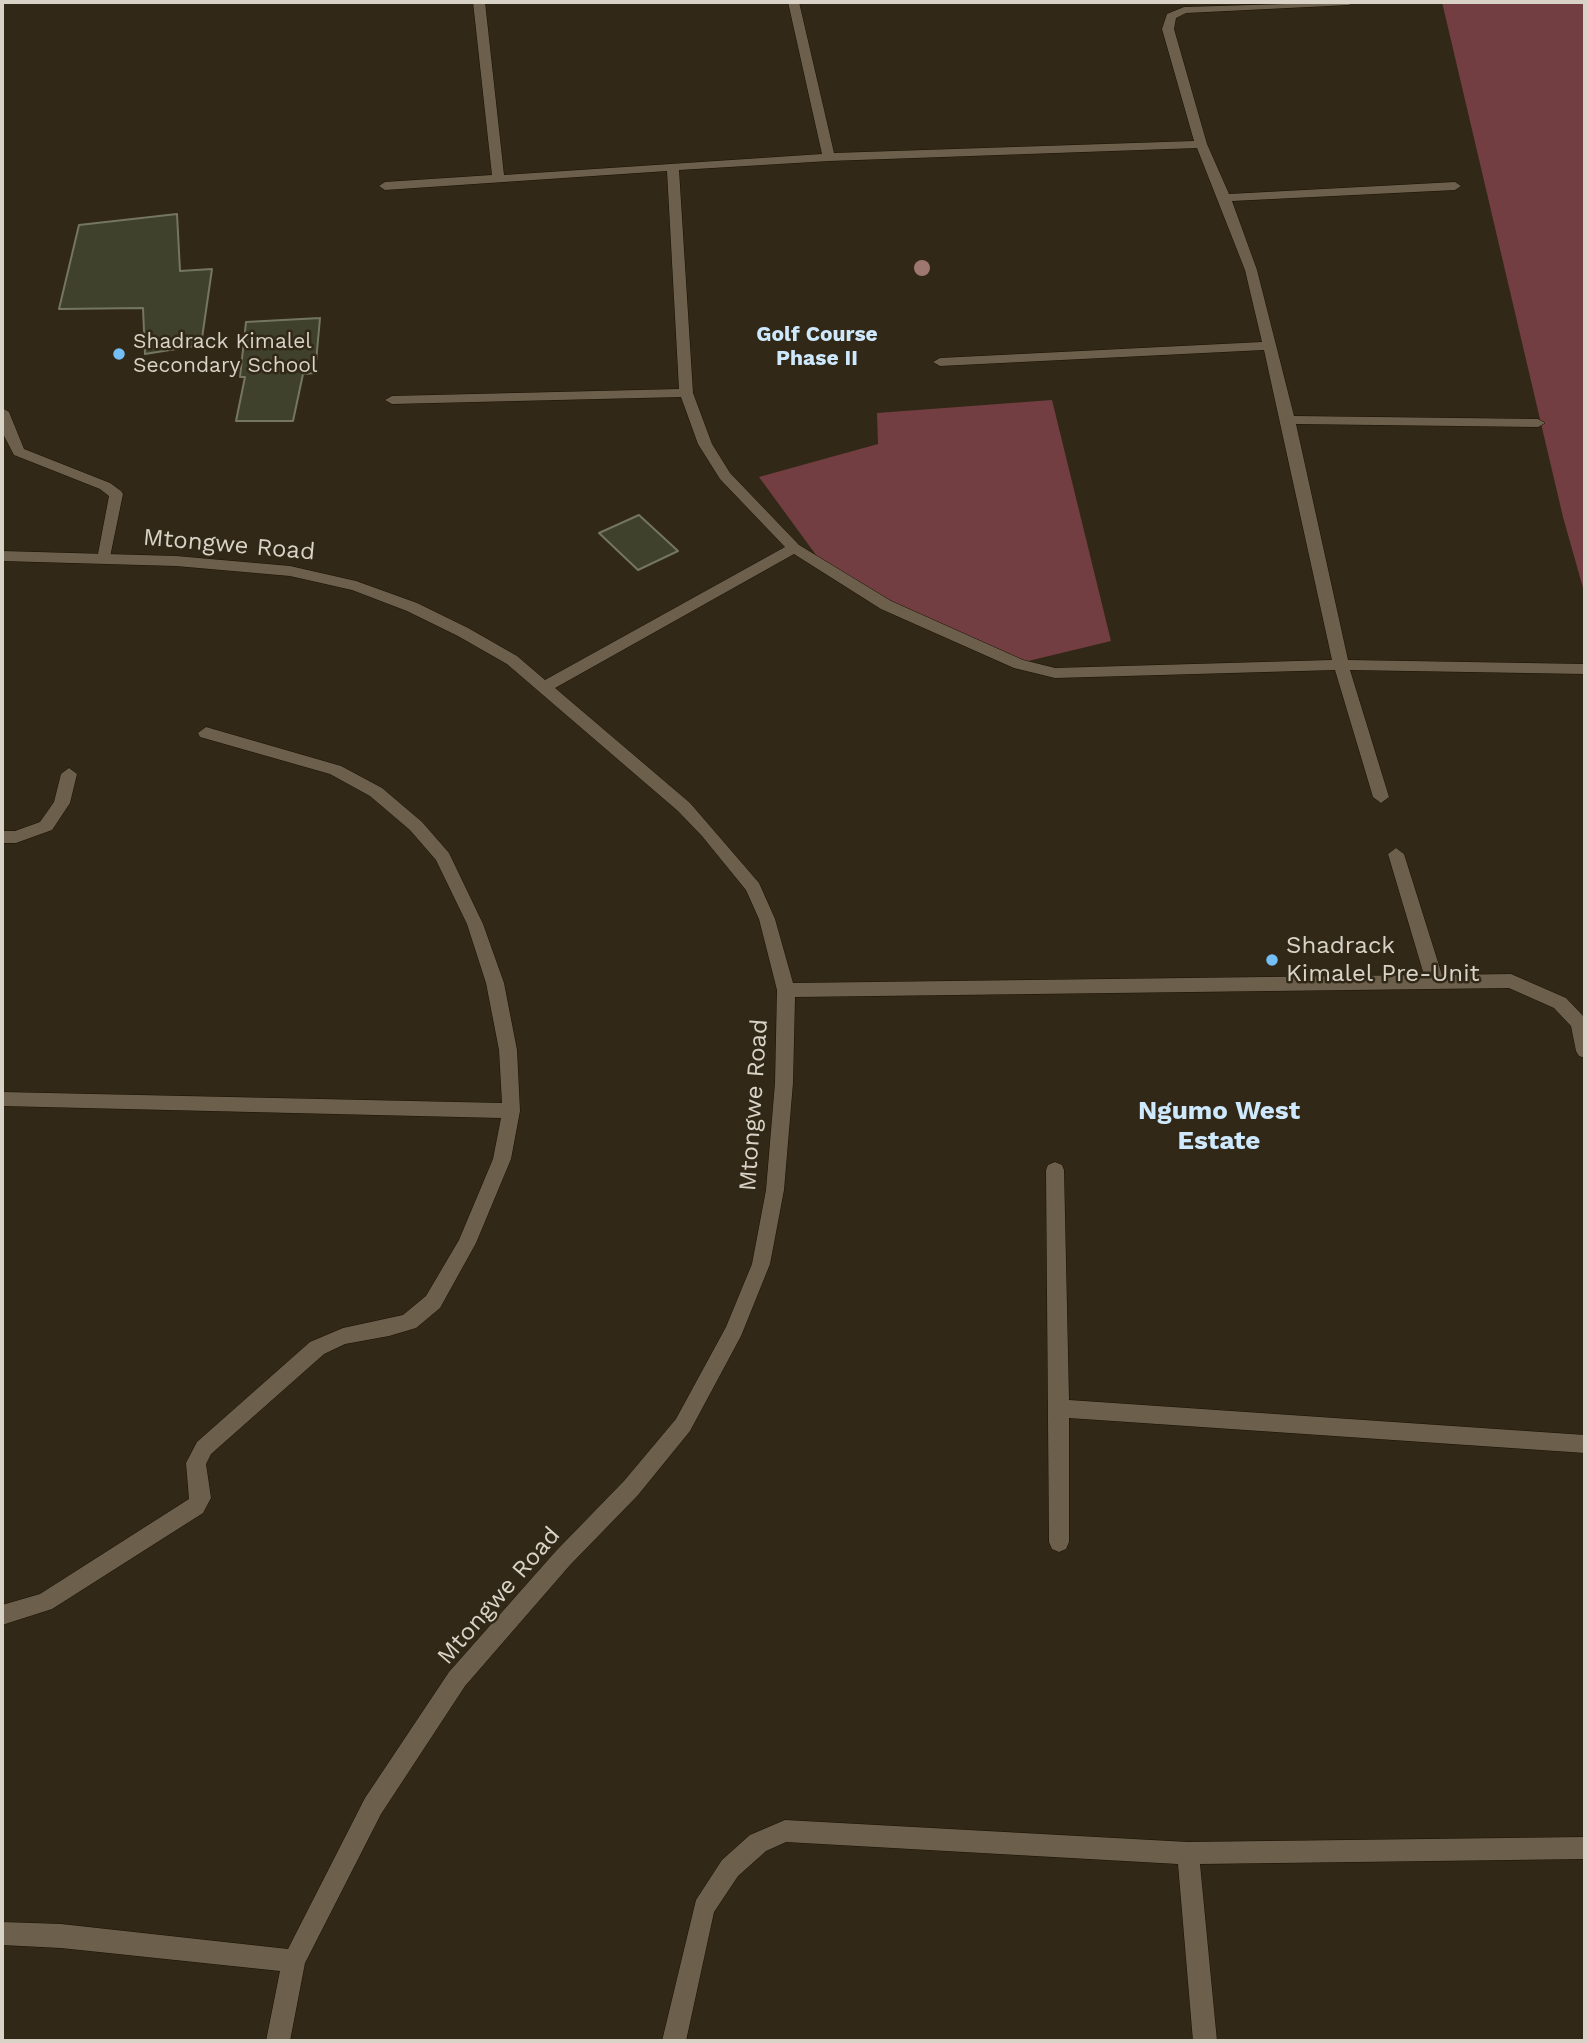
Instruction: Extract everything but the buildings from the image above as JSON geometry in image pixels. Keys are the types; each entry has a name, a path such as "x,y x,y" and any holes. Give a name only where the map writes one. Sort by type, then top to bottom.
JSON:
{"street":[{"path":"479,2 498,178"},
{"path":"793,2 829,157"},
{"path":"1349,2 1184,10 1171,16 1168,29 1201,145 1251,271 1288,420 1341,665 1381,797"},
{"path":"385,186 829,157 1201,145"},
{"path":"673,169 686,393 705,444 725,475 794,548 886,605 958,639 1043,671 1341,665 1585,669"},
{"path":"1224,198 1455,186"},
{"path":"940,362 1269,346"},
{"path":"392,400 686,393"},
{"path":"2,412 13,444 19,452 105,486 116,494 104,559"},
{"path":"1288,420 1538,424"},
{"path":"544,687 794,548"},
{"name":"Mtongwe Road","path":"2,556 176,561 290,571 356,586 412,607 463,632 512,660 684,807 708,832 753,887 767,919 786,990 775,1191 761,1264 734,1331 683,1425 631,1488 563,1558 457,1679 373,1805 294,1961 278,2041"},
{"path":"2,1615 45,1602 196,1506 201,1498 196,1463 204,1448 317,1349 343,1336 409,1322 433,1302 467,1243 502,1159 511,1111 508,1051 495,983 475,924 443,858 416,826 376,792 335,770 206,733"},
{"path":"2,837 16,837 46,826 62,803 69,775"},
{"path":"1396,854 1435,982"},
{"path":"786,990 1511,981 1560,1003 1579,1023 1585,1051"},
{"path":"2,1099 511,1111"},
{"path":"1055,1170 1059,1542"},
{"path":"1059,1408 1585,1444"},
{"path":"674,2041 704,1908 730,1868 758,1843 785,1831 1188,1853 1585,1848"},
{"path":"1188,1853 1205,2041"},
{"path":"2,1933 61,1936 294,1961"}],"shaded area":[{"path":"1442,2 1585,2 1585,595 1563,517"},
{"name":"Golf Course Phase II","path":"1052,400 1111,641 1020,663 958,638 827,570 759,477 878,444 877,413"}],"place":[{"name":"Shadrack Kimalel Secondary School","path":"119,354"},
{"name":"Shadrack Kimalel Pre-Unit","path":"1272,960"}],"district":[{"name":"Golf Course Phase II","path":"817,347"},
{"name":"Ngumo West Estate","path":"1219,1126"}]}
